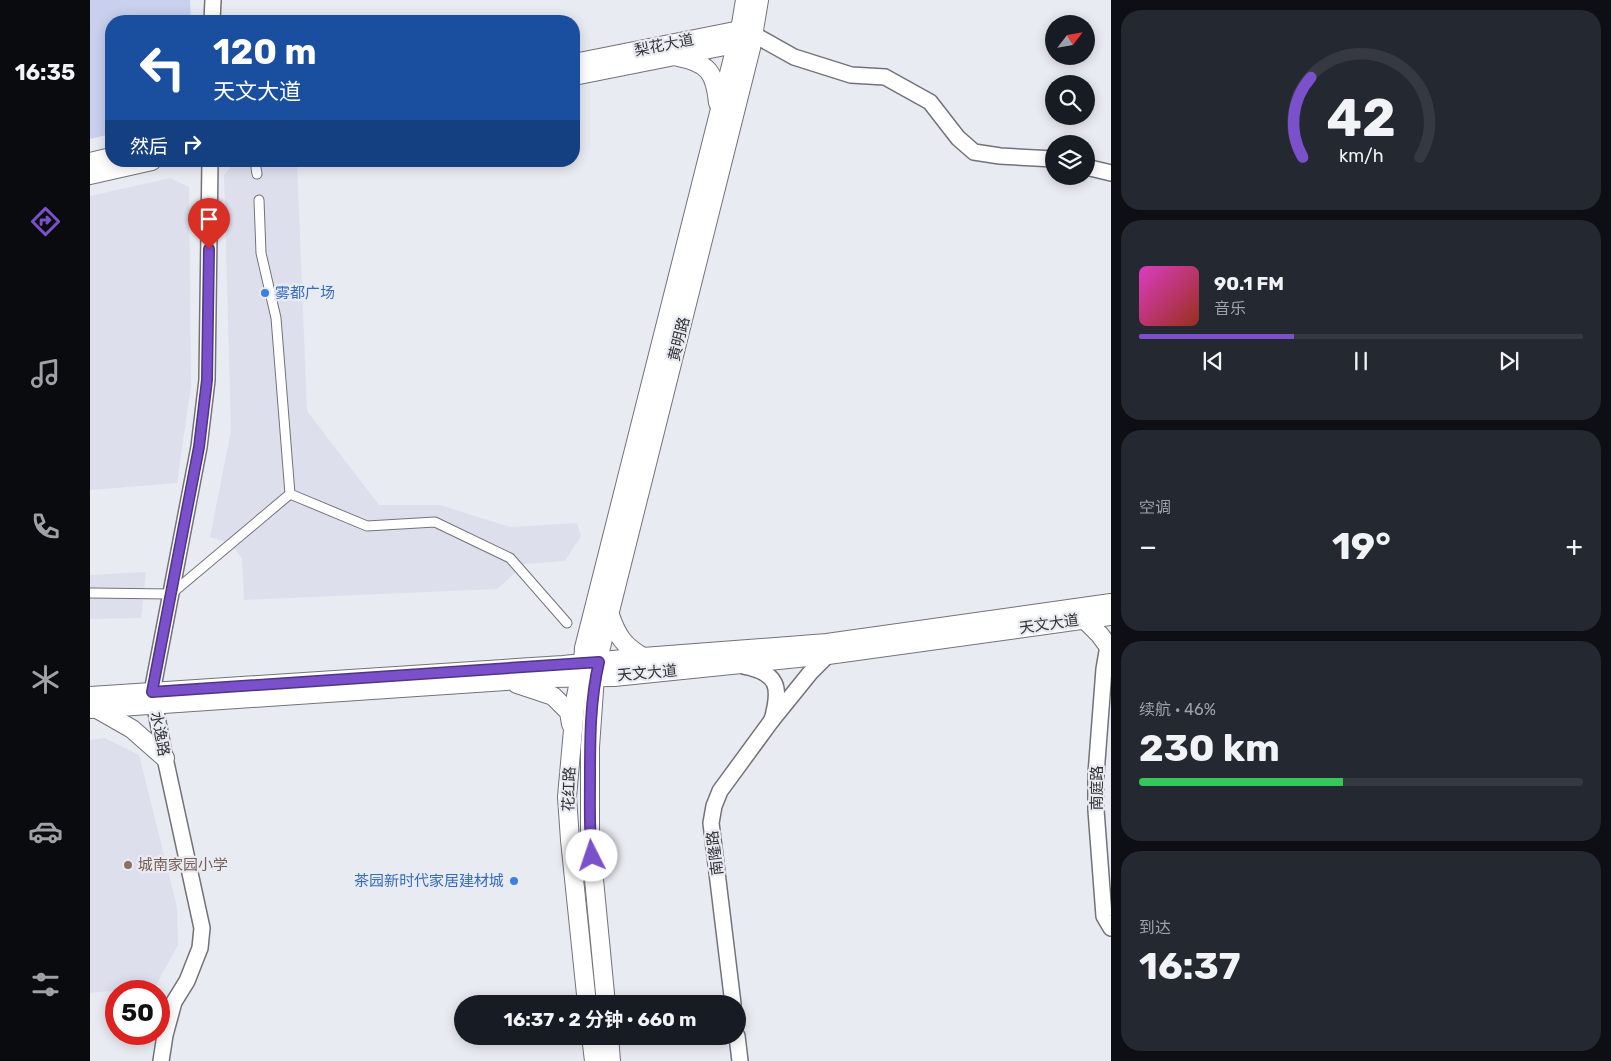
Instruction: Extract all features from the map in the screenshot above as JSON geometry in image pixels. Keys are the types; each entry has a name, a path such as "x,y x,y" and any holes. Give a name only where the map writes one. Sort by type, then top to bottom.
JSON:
{"main road":[{"name":"黄明路","path":"589,670 610,615 745,39 745,0"},
{"name":"黄明路","path":"589,670 584,648 719,112 759,0"},
{"name":"梨花大道","path":"580,75 745,39"},
{"name":"梨花大道","path":"580,62 745,39"},
{"path":"672,56 696,60 709,71 716,84 719,112"},
{"path":"90,162 105,158"},
{"path":"90,175 125,167"},
{"name":"天文大道","path":"154,698 509,681 589,670 643,657 827,643 1111,603"},
{"path":"610,615 622,642 643,657"},
{"name":"天文大道","path":"92,705 154,698 589,670 614,677 828,655 1111,616"},
{"path":"1084,619 1110,643"},
{"name":"花红路","path":"586,995 567,797 576,696 589,670"},
{"name":"花红路","path":"589,670 590,838 605,995"},
{"path":"509,681 553,696 569,712 572,734"},
{"path":"92,705 132,729 165,758"},
{"path":"570,840 571,820 572,816 576,813 583,817 590,838"},
{"path":"592,1045 594,1061"},
{"path":"610,1045 611,1061"}],"street":[{"path":"212,15 213,0"},
{"path":"745,39 851,75 885,76 930,102 958,138 974,152 1000,156 1045,158"},
{"name":"水逸路","path":"161,1061 165,1035 174,1002 187,981 200,948 202,928 154,698 171,594 199,447 207,380 210,167"},
{"path":"255,167 257,174"},
{"path":"1095,169 1111,173"},
{"path":"259,200 261,253 276,318 290,494"},
{"path":"90,592 171,594 290,494"},
{"path":"290,494 366,526 436,522 510,558 566,623"},
{"name":"南庭路","path":"1110,643 1104,669 1096,774 1096,810 1104,916 1111,928"},
{"name":"南隆路","path":"732,995 711,823 714,806 720,791 772,720 810,673 828,655"},
{"path":"736,665 759,669 774,683 777,701 772,720"},
{"path":"738,1045 740,1061"}],"shaded area":[{"path":"90,0 190,0 191,15 105,15 105,135 90,139"},
{"name":"雾都广场","path":"231,167 297,167 307,411 379,505 440,505 510,527 577,523 581,536 565,561 525,564 497,589 244,600 242,558 230,543 210,537 231,431 224,175"},
{"path":"170,178 189,187 191,386 177,483 90,490 90,196"},
{"path":"146,572 141,618 90,619 90,575"},
{"name":"城南家园小学","path":"105,738 139,755 177,907 178,945 159,980 105,980 105,992 90,993 90,740"}],"place":[{"name":"雾都广场","path":"265,293"},
{"name":"城南家园小学","path":"128,865"},
{"name":"茶园新时代家居建材城","path":"514,881"}],"route":[{"path":"209,249 207,380 199,447 152,692 599,662 595,676 590,747 590,838 592,856"}]}
